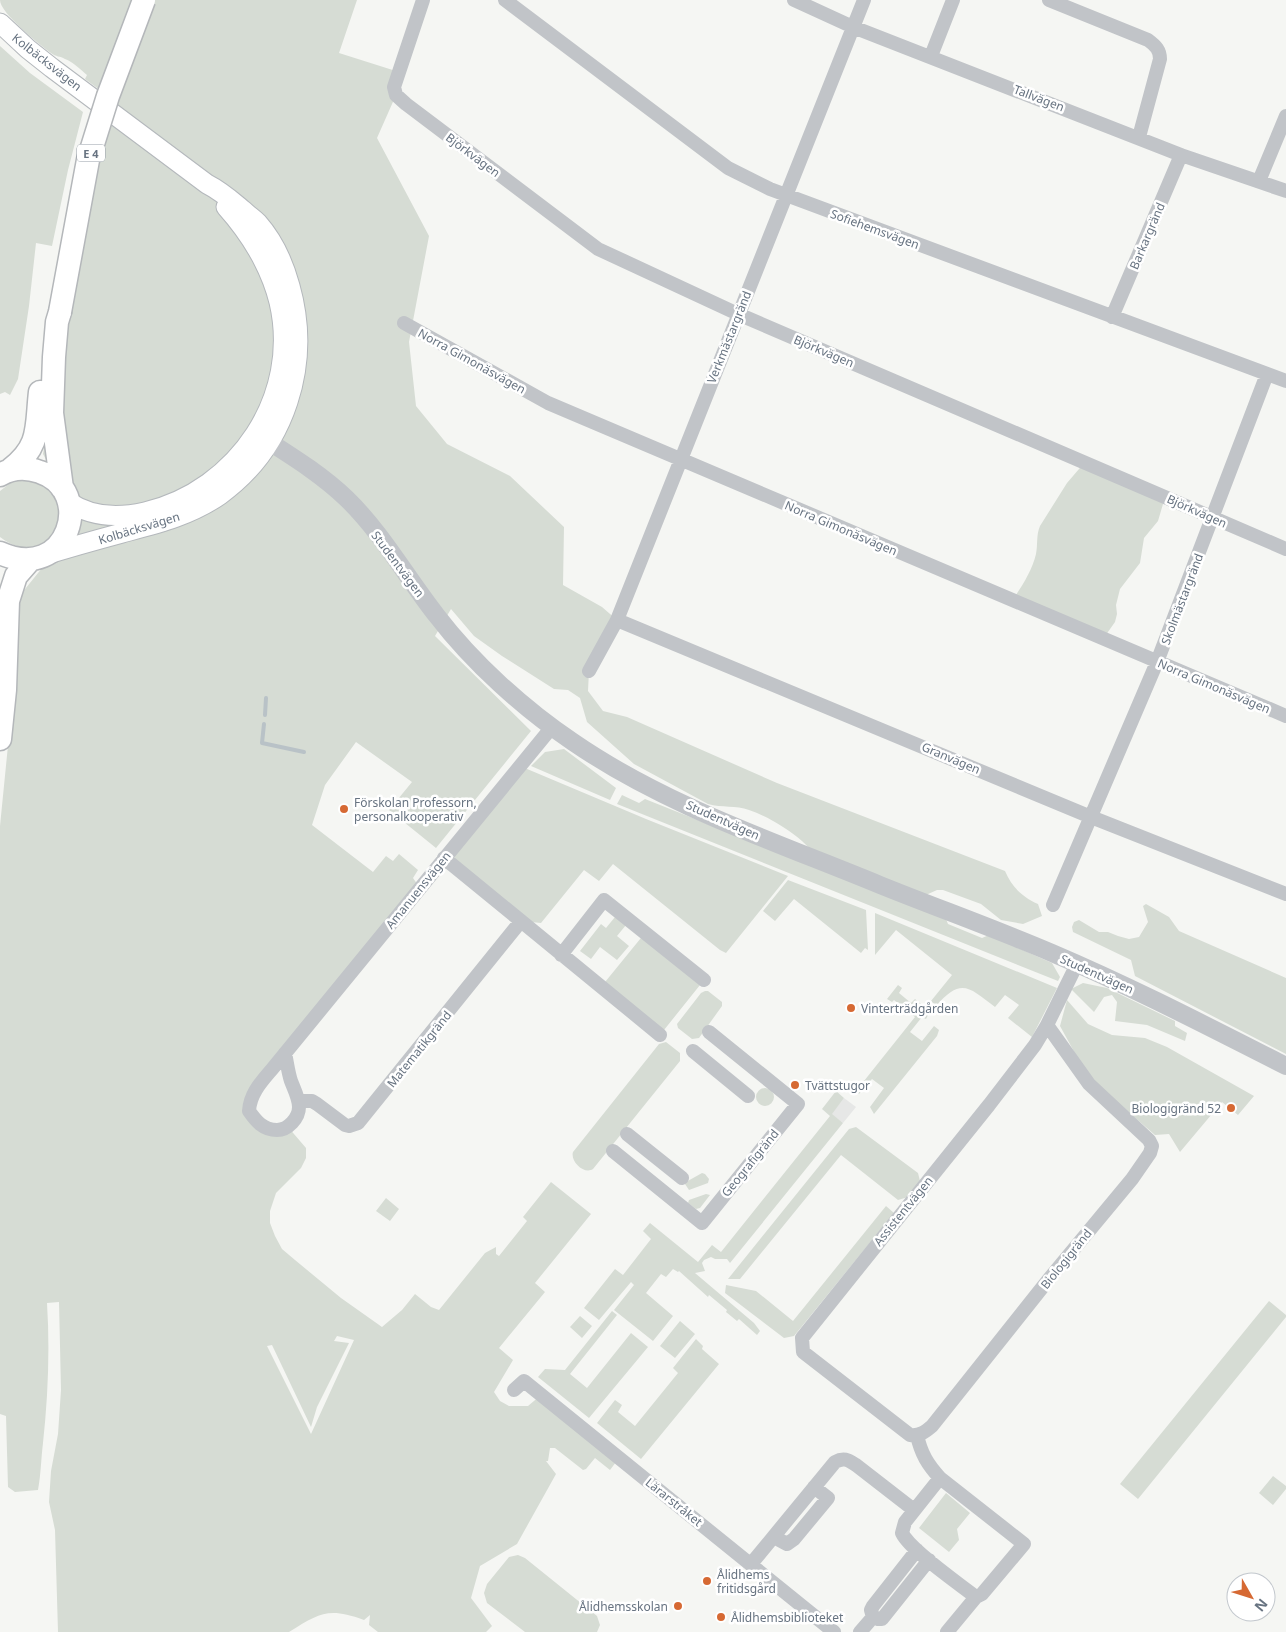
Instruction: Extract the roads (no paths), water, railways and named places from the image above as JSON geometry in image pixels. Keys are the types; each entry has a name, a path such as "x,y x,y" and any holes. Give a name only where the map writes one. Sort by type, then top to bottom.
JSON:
{"highway":[{"name":"Kolbäcksvägen","path":"66,495 52,413 55,315 68,199 83,134 132,0"},
{"name":"Kolbäcksvägen","path":"3,473 28,454 35,440 43,356 55,315 88,160 108,96 144,0"},
{"name":"E 4","path":"0,739 5,690 8,601 16,576 37,558 51,552 64,537 70,520 66,495 47,474 29,468 3,473"},
{"path":"0,553 13,559 37,558"}],"main road":[{"name":"Kolbäcksvägen","path":"0,23 52,68 207,184 237,220 265,262 274,284 280,308 283,338 281,368 263,438 240,477 221,494 199,508 171,520 37,558"},
{"name":"Kolbäcksvägen","path":"66,495 79,509 99,514 118,516 150,510 174,503 203,487 224,472 240,456 263,438"}],"street":[{"name":"Björkvägen","path":"424,0 394,87 396,95 598,248 738,314 1286,549"},
{"name":"Sofiehemsvägen","path":"505,0 728,168 786,195 1286,381"},
{"name":"Tallvägen","path":"794,0 853,27 932,56 1181,155 1286,191"},
{"name":"Verkmästargränd","path":"589,671 617,620 864,0"},
{"path":"932,56 953,0"},
{"path":"1049,0 1148,40 1160,52 1160,59 1139,137"},
{"path":"1259,181 1286,116"},
{"name":"Barkargränd","path":"1112,317 1181,155"},
{"name":"Norra Gimonäsvägen","path":"404,323 548,403 1286,716"},
{"name":"Skolmästargränd","path":"1053,905 1157,662 1268,374"},
{"name":"Studentvägen","path":"263,438 317,474 362,515 437,616 488,672 552,727 630,777 696,809 771,841 1077,964 1144,995 1286,1066"},
{"name":"Granvägen","path":"617,620 1091,816 1286,894"},
{"name":"Amanuensvägen","path":"299,1101 300,1109 297,1116 288,1127 280,1130 266,1128 258,1123 249,1111 254,1092 552,727"},
{"path":"444,858 660,1035"},
{"path":"561,955 604,900 704,980"},
{"name":"Matematikgränd","path":"299,1101 317,1104 345,1124 354,1125 358,1123 521,922"},
{"name":"Assistentvägen","path":"917,1436 903,1431 803,1352 802,1338 990,1105 1035,1045 1077,964"},
{"name":"Biologigränd","path":"917,1436 932,1426 1049,1279 1132,1179 1150,1153 1152,1146 1149,1140 1090,1084 1047,1025"},
{"name":"Geografigränd","path":"613,1151 702,1223 798,1104 709,1032"},
{"path":"693,1052 748,1096"},
{"path":"285,1053 290,1079 299,1101"},
{"path":"627,1134 682,1178"},
{"name":"Lärarstråket","path":"514,1390 524,1381 834,1632"},
{"path":"917,1436 920,1450 928,1466 940,1478 1024,1544 947,1632"},
{"path":"751,1564 835,1462 841,1459 847,1459 914,1510"},
{"path":"940,1478 905,1522 902,1532 905,1539 917,1550 976,1597"},
{"path":"873,1617 871,1610 873,1606 917,1550"},
{"path":"873,1617 882,1619 929,1560"},
{"path":"860,1632 873,1617"}],"waterway":[{"path":"265,715 266,698"},
{"path":"264,724 262,743 304,752"}],"place":[{"name":"Förskolan Professorn, personalkooperativ","path":"344,809"},
{"name":"Vinterträdgården","path":"851,1008"},
{"name":"Tvättstugor","path":"795,1085"},
{"name":"Biologigränd 52","path":"1231,1108"},
{"name":"Ålidhems fritidsgård","path":"707,1581"},
{"name":"Ålidhemsskolan","path":"678,1606"},
{"name":"Ålidhemsbiblioteket","path":"721,1617"}]}
